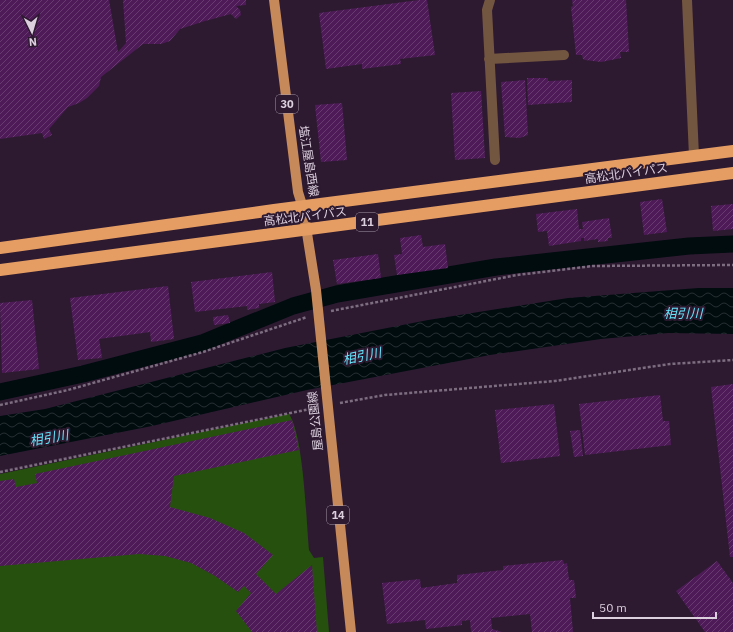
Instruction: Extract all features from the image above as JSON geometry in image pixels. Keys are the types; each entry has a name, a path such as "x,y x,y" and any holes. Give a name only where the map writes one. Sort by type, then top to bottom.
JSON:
{"highway":[{"name":"高松北バイパス","path":"0,248 733,151"},
{"name":"高松北バイパス","path":"0,270 733,173"}],"main road":[{"name":"塩江屋島西線","path":"274,0 298,192 303,208"},
{"name":"屋島公園線","path":"303,208 316,290 326,402 351,632"}],"street":[{"path":"490,0 486,10 495,160"},
{"path":"687,0 694,156"},
{"path":"489,60 564,55"}],"path":[{"path":"0,405 68,390 203,352 286,322 318,317 525,274 593,266 733,265"},
{"path":"0,472 326,402 385,395 555,381 670,364 733,360"}],"green space":[{"path":"289,414 294,425 301,459 309,550 314,558 323,557 329,632 0,632 0,474"}],"water":[{"name":"相引川","path":"698,288 733,288 733,334 668,333 601,339 490,355 307,390 152,426 0,456 0,416 45,409 285,348 428,320 568,298"}],"building":[{"path":"0,0 109,0 118,52 126,43 123,0 246,0 246,5 236,6 240,10 241,15 236,19 231,14 180,29 170,41 161,44 143,44 101,77 99,86 87,98 68,107 49,129 52,135 44,139 42,133 0,139"},
{"path":"427,0 435,55 400,59 401,64 362,69 362,64 326,69 319,13"},
{"path":"572,0 626,0 629,52 620,52 621,58 601,62 585,60 583,59 582,55 576,55 571,7 573,6"},
{"path":"527,78 548,78 548,81 572,80 572,102 528,105"},
{"path":"525,80 528,135 520,138 505,137 501,82"},
{"path":"481,91 485,158 455,160 451,93"},
{"path":"342,103 347,160 321,162 315,105"},
{"path":"662,199 667,232 644,235 640,202"},
{"path":"733,204 733,229 713,231 711,206"},
{"path":"577,209 579,229 583,229 582,222 609,218 612,238 608,238 608,241 598,242 598,239 584,241 584,238 581,238 581,241 549,246 547,231 538,232 536,214"},
{"path":"421,235 423,247 445,244 448,268 397,275 394,255 402,254 400,238"},
{"path":"378,254 381,278 337,284 333,260"},
{"path":"272,272 275,302 259,304 259,308 247,310 247,306 195,312 191,282"},
{"path":"168,286 174,339 151,342 150,332 99,339 102,358 78,360 70,298"},
{"path":"32,300 39,369 2,373 0,303"},
{"path":"228,315 230,323 214,325 213,317"},
{"path":"733,384 733,557 730,557 711,387"},
{"path":"660,395 663,421 669,421 671,445 585,455 579,404"},
{"path":"554,404 560,456 501,463 495,410"},
{"path":"292,420 299,450 174,476 170,507 210,518 244,533 273,555 256,574 276,594 312,565 317,632 252,632 236,611 251,593 244,586 238,592 215,576 191,563 165,556 139,554 0,566 0,481 14,479 16,487 37,483 35,474"},
{"path":"580,430 583,456 574,457 570,431"},
{"path":"563,560 564,564 567,563 569,580 574,580 576,598 570,598 573,632 532,632 530,614 491,618 492,629 502,632 471,632 470,620 462,621 462,625 426,629 425,620 387,624 382,583 420,579 421,588 457,583 457,575 503,570 503,566"},
{"path":"717,561 733,583 733,632 705,632 676,591"}],"waterway":[{"path":"0,392 83,374 202,343 293,306 337,294 496,267 689,246 733,244"}]}
